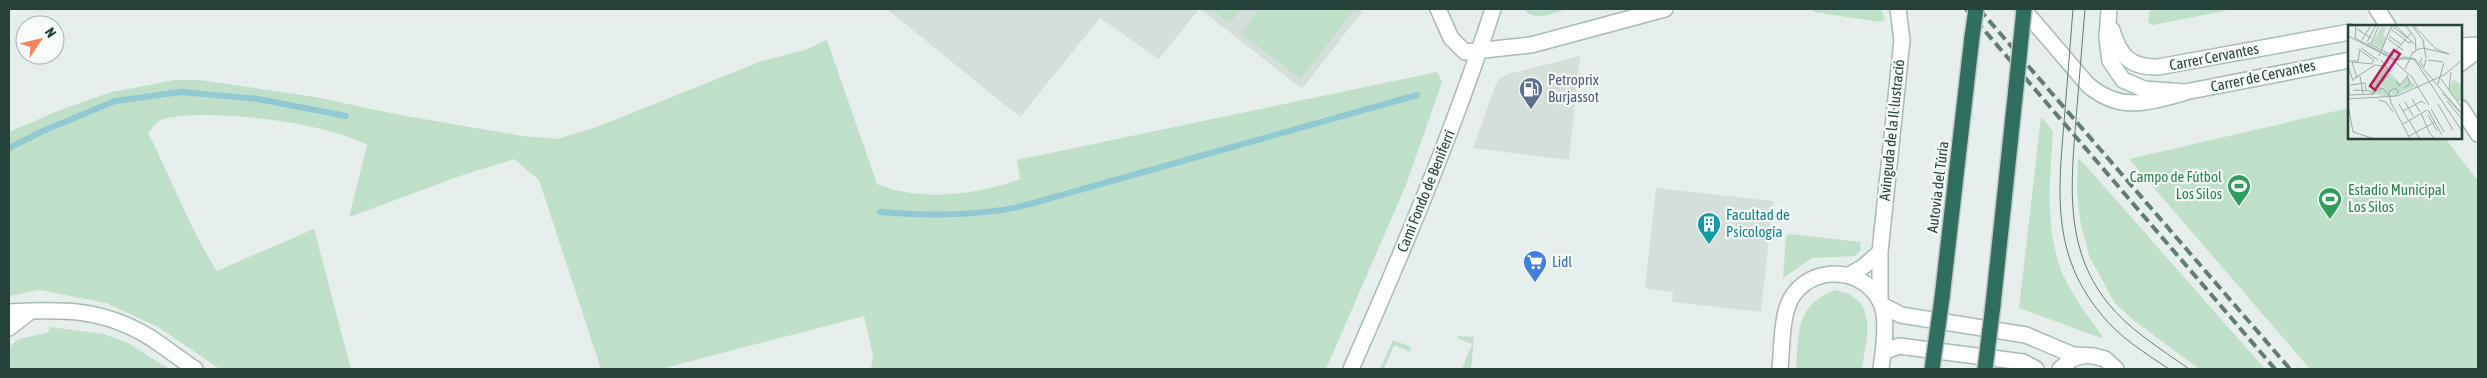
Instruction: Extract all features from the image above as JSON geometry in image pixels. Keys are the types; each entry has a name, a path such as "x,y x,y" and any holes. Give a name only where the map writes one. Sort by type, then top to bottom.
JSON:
{"highway":[{"name":"Autovia del Túria","path":"1932,369 1976,9"},
{"path":"1985,369 2024,9"}],"street":[{"path":"1438,9 1451,38 1465,52 1531,45 1665,9"},
{"name":"Camí Fondo de Beniferri","path":"1351,369 1417,218 1493,9"},
{"name":"Avinguda de la Il·lustració","path":"1881,369 1884,315 1881,303 1880,252 1902,40 1898,9"},
{"path":"2024,9 2088,84 2099,94 2124,103 2146,102 2185,92"},
{"path":"2109,13 2110,61 2123,80 2144,90 2185,92"},
{"name":"Carrer Cervantes","path":"2109,13 2117,47 2130,62 2144,68 2158,68 2348,32"},
{"path":"2462,46 2478,45"},
{"path":"2462,62 2478,50"},
{"name":"Carrer de Cervantes","path":"2185,92 2347,59"},
{"path":"2462,110 2477,132"},
{"path":"2462,115 2477,132"},
{"path":"1780,369 1787,309 1793,296 1816,278 1827,274 1849,274 1864,268 1880,252"},
{"path":"1849,274 1870,287 1881,303 1901,315 2026,335 2064,352 2105,359 2116,369"},
{"path":"9,312 50,309 77,311 113,320 150,338 195,369"},
{"path":"9,328 31,311"},
{"path":"1883,352 1899,346 2023,362 2036,369"},
{"path":"2060,369 2072,359 2082,356"}],"shaded area":[{"path":"887,9 1199,9 1159,59 1100,18 1020,117"},
{"path":"1200,9 1364,9 1302,89"},
{"name":"Petroprix Burjassot","path":"1580,56 1569,160 1473,148 1496,84 1500,79 1508,74"},
{"name":"Facultad de Psicología","path":"1656,188 1773,201 1761,312 1672,302 1673,292 1645,288"}],"green space":[{"path":"1211,9 1241,9 1230,23"},
{"path":"1260,9 1355,9 1300,79 1241,33"},
{"path":"1524,9 1567,9 1539,16 1528,13"},
{"path":"1813,9 1881,9 1885,20 1880,22 1814,12"},
{"path":"2150,9 2234,9 2153,25 2148,22"},
{"path":"827,40 877,184 894,190 930,195 986,189 1020,179 1017,160 1437,72 1442,82 1406,185 1326,369 871,369 873,355 864,316 661,369 601,369 539,180 514,159 460,176 349,217 367,145 325,130 265,119 234,116 180,116 159,121 148,133 189,221 217,271 314,229 351,369 220,369 158,327 106,303 39,290 9,296 9,132 60,110 111,92 175,80 200,80 315,97 395,114 522,136 557,139 597,127 762,61 805,50"},
{"name":"Estadio Municipal Los Silos","path":"2348,108 2348,139 2446,139 2478,181 2478,369 2310,369 2129,159"},
{"path":"2041,117 2053,131 2050,217 2055,250 2068,285 2104,339 2019,308"},
{"path":"2078,158 2265,369 2199,369 2132,319 2114,302 2089,256 2080,220 2077,192"},
{"path":"1790,234 1860,242 1861,250 1855,256 1812,258 1783,278 1786,237"},
{"path":"1835,290 1849,295 1858,301 1864,310 1867,320 1867,331 1862,369 1796,369 1799,332 1806,312 1822,296"},
{"path":"50,327 104,334 128,343 169,369 9,369 9,347 19,339 47,333"},
{"path":"1457,336 1474,337 1471,369 1462,369 1472,344 1457,338"},
{"path":"1393,340 1411,347 1410,352 1394,345 1384,369 1380,369"}],"waterway":[{"path":"9,148 45,130 115,101 181,92 258,99 346,116"},
{"path":"880,212 950,214 1019,207 1417,95"}],"tram line":[{"path":"2073,9 2060,175 2062,223 2066,246 2085,292 2101,314 2124,337 2169,369"},
{"path":"2085,9 2072,191 2077,237 2083,259 2093,281 2115,312 2145,338 2189,369"}],"railway":[{"path":"1966,9 2275,369"},
{"path":"1979,9 2290,369"}],"place":[{"name":"Petroprix Burjassot","path":"1531,110"},
{"name":"Campo de Fútbol Los Silos","path":"2239,207"},
{"name":"Estadio Municipal Los Silos","path":"2330,220"},
{"name":"Facultad de Psicología","path":"1709,245"},
{"name":"Lidl","path":"1535,283"}]}
